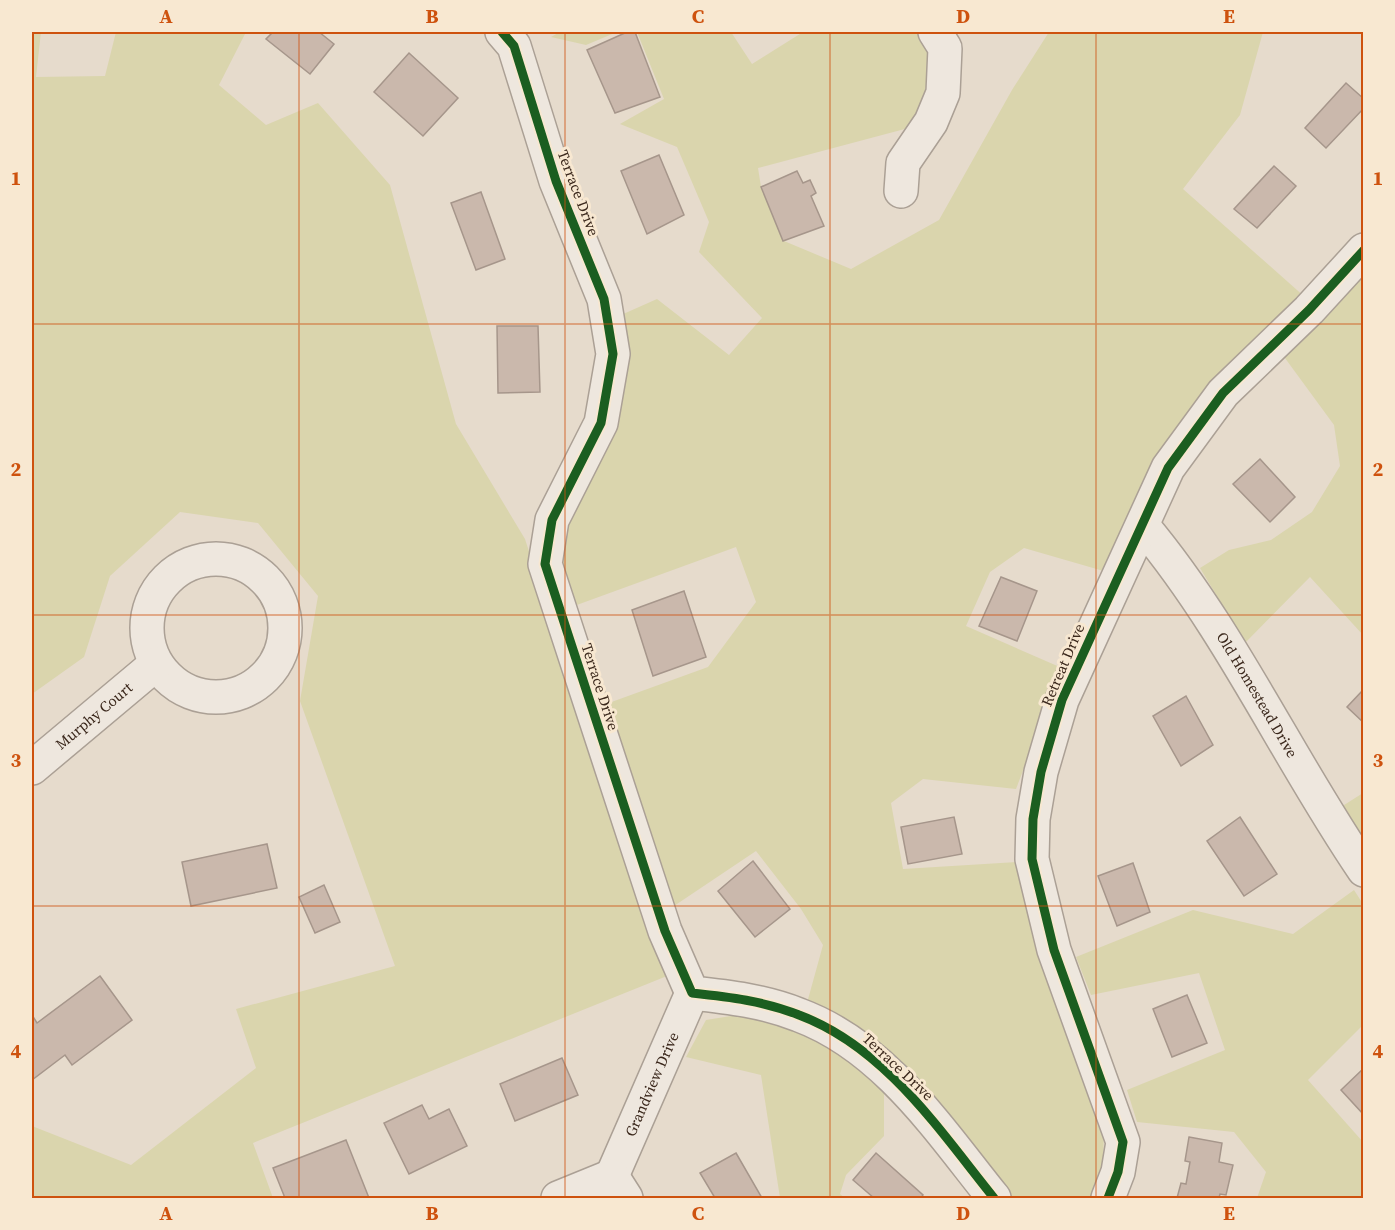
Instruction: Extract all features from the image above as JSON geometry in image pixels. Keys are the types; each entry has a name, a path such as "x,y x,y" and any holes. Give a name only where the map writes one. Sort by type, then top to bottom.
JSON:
{"street":[{"name":"Terrace Drive","path":"502,32 514,46 556,181 604,299 613,354 601,423 552,520 544,564 665,931 692,993 750,1000 801,1015 855,1045 913,1097 994,1198"},
{"path":"900,191 903,163 931,122 943,93 945,48 935,32"},
{"name":"Retreat Drive","path":"1108,1198 1118,1172 1123,1143 1054,950 1032,859 1033,819 1041,772 1062,700 1168,468 1223,393 1309,310 1364,250"},
{"name":"Old Homestead Drive","path":"1143,526 1177,567 1310,788 1364,870"},
{"path":"225,558 248,565 268,580 284,610 286,634 279,658 265,678 253,687 230,696 206,697 183,690 156,664 148,641 147,617 155,594 171,574 201,560 225,558"},
{"name":"Murphy Court","path":"32,768 156,664"},
{"name":"Grandview Drive","path":"558,1198 619,1187 692,993"}],"shaded area":[{"path":"32,32 41,32 36,77 105,76 116,32 246,32 219,85 266,125 318,103 390,185 456,424 525,539 667,976 253,1143 273,1198 32,1198 32,1126 131,1165 256,1068 236,1009 395,966 300,701 318,596 258,523 180,512 110,576 84,657 32,694"},
{"path":"560,32 617,32 586,45 551,37"},
{"path":"637,32 731,32 752,64 803,32 935,32 931,122 758,168 761,187 784,241 851,269 939,220 1012,90 1049,32 1263,32 1240,115 1183,189 1306,298 1107,572 1024,548 990,572 966,626 1062,668 1016,789 923,779 891,803 903,869 1017,862 1104,1127 1103,1169 1090,1198 1012,1198 923,1088 807,1003 823,945 801,909 756,851 671,908 606,704 708,667 756,602 736,547 574,606 558,560 565,521 615,427 629,350 621,315 657,299 729,355 762,318 699,252 709,222 677,147 620,124 664,99"},
{"path":"1363,274 1363,635 1310,577 1245,643 1200,568 1229,550 1271,540 1312,512 1340,466 1334,425 1282,354"},
{"path":"1363,793 1363,844 1341,807"},
{"path":"1354,890 1363,904 1363,1025 1308,1080 1363,1142 1363,1198 1257,1198 1266,1172 1234,1132 1137,1122 1127,1090 1225,1050 1199,973 1091,995 1076,957 1193,910 1293,934"},
{"path":"737,1015 792,1029 847,1058 884,1093 884,1136 846,1175 840,1194 845,1198 780,1198 761,1075 686,1057 706,1020"}],"building":[{"path":"273,32 319,32 334,44 310,74 266,39"},
{"path":"627,32 635,32 660,97 615,113 587,50"},
{"path":"409,53 458,98 423,136 374,92"},
{"path":"1346,83 1364,99 1364,108 1326,148 1305,128"},
{"path":"659,155 684,215 647,234 621,171"},
{"path":"1274,166 1296,186 1257,228 1234,209"},
{"path":"797,171 803,183 810,180 816,193 811,196 824,226 783,241 761,187"},
{"path":"481,192 505,259 476,270 451,203"},
{"path":"497,326 538,326 540,392 498,393"},
{"path":"1260,459 1295,497 1270,522 1233,484"},
{"path":"1001,577 1037,591 1017,641 979,626"},
{"path":"684,591 706,657 653,676 632,610"},
{"path":"1364,689 1364,723 1347,707"},
{"path":"1186,696 1213,745 1181,766 1153,716"},
{"path":"954,817 962,854 908,864 901,827"},
{"path":"1240,817 1277,874 1244,896 1207,841"},
{"path":"267,844 277,888 191,906 182,862"},
{"path":"753,861 790,909 755,937 718,891"},
{"path":"1133,863 1150,912 1117,926 1098,876"},
{"path":"324,885 340,922 315,933 299,897"},
{"path":"100,976 132,1020 72,1065 65,1055 32,1080 32,1015 37,1023"},
{"path":"1187,995 1207,1043 1172,1057 1153,1009"},
{"path":"562,1058 578,1095 515,1121 500,1084"},
{"path":"1364,1068 1364,1115 1341,1090"},
{"path":"422,1105 429,1119 449,1109 467,1146 409,1174 384,1123"},
{"path":"1189,1137 1222,1143 1219,1162 1233,1165 1226,1195 1220,1194 1219,1198 1177,1198 1181,1183 1186,1184 1190,1162 1185,1161"},
{"path":"346,1140 369,1198 285,1198 273,1168"},
{"path":"736,1153 762,1198 715,1198 700,1173"},
{"path":"876,1153 923,1195 921,1198 874,1198 853,1180"}],"cycle path":[{"path":"502,32 514,46 556,181 604,299 613,354 601,423 552,520 545,564 665,931 692,993 746,1000 786,1010 830,1029 858,1048 908,1093 994,1198"},
{"path":"1108,1198 1118,1172 1123,1142 1054,950 1032,859 1033,819 1041,772 1062,700 1168,468 1223,393 1309,310 1364,250"}]}
